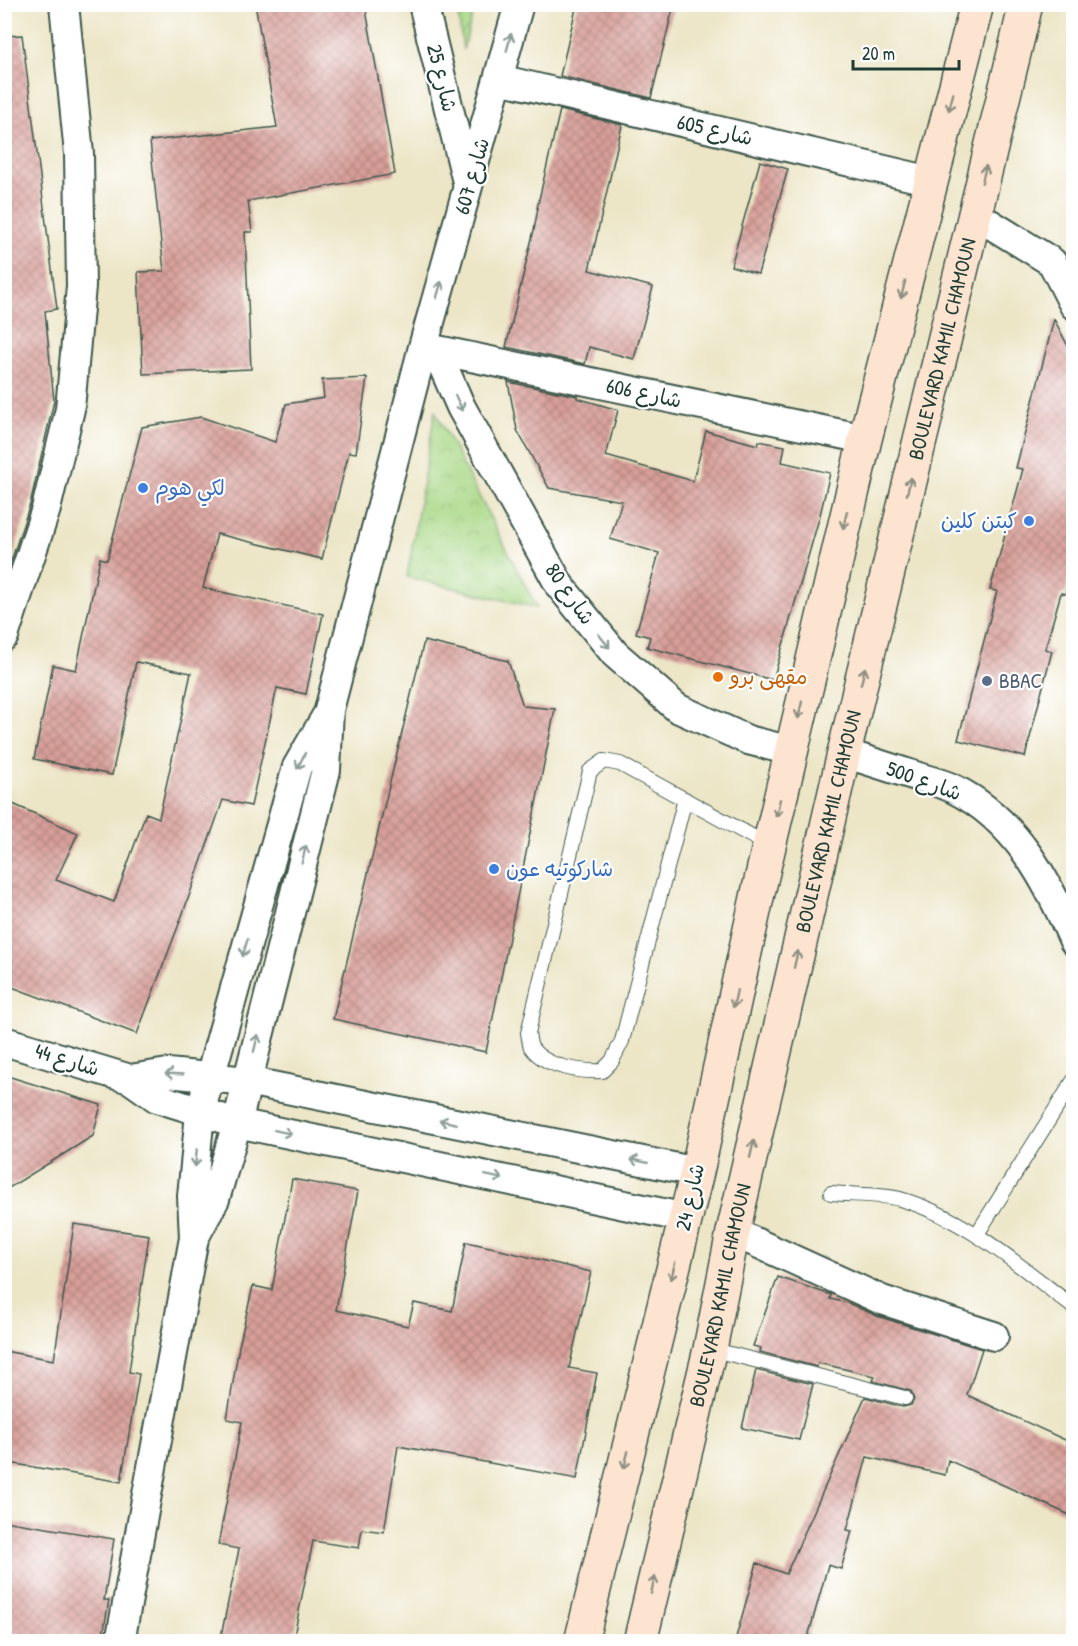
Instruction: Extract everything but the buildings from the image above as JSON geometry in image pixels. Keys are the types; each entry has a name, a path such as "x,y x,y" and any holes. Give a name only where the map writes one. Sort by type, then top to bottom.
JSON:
{"main road":[{"path":"791,751 865,439 977,4"},
{"name":"BOULEVARD KAMIL CHAMOUN","path":"640,1641 710,1349 733,1232 844,753 1026,4"},
{"name":"شارع 24","path":"581,1641 697,1172 791,751"}],"street":[{"path":"4,636 46,509 71,398 81,286 80,166 64,4"},
{"name":"شارع 25","path":"423,4 469,187"},
{"name":"شارع 607","path":"329,710 430,348 469,187 519,4"},
{"name":"شارع 605","path":"499,79 931,181"},
{"path":"974,214 1052,262 1074,305"},
{"name":"شارع 606","path":"430,348 865,439"},
{"name":"شارع 80","path":"430,348 560,586 615,654 677,708 748,740 791,751"},
{"path":"120,1641 194,1238 192,1196 200,1113 297,767 329,710"},
{"path":"194,1238 215,1199 237,1123 326,770 329,710"},
{"name":"شارع 500","path":"844,753 952,788 982,804 1002,822 1038,868 1074,941"},
{"name":"شارع 44","path":"4,1041 130,1079"},
{"path":"130,1079 168,1073 247,1081 697,1172"},
{"path":"130,1079 157,1098 237,1123 686,1218"},
{"path":"733,1232 882,1300 994,1336"}],"lane":[{"path":"685,799 622,1041 612,1061 602,1071 587,1071 542,1058 530,1045 528,1033 590,771 604,761 620,764 685,799 769,846"},
{"path":"977,1234 1074,1080"},
{"path":"831,1193 898,1198 942,1216 977,1234 1072,1306"},
{"path":"710,1349 905,1398"}],"green space":[{"path":"457,5 475,5 463,50"},
{"path":"435,411 537,608 407,577"}],"place":[{"name":"لكي هوم","path":"143,488"},
{"name":"كبتن كلين","path":"1029,521"},
{"name":"مقهى برو","path":"718,677"},
{"name":"BBAC","path":"987,681"},
{"name":"شاركوتيه عون","path":"494,869"}]}
